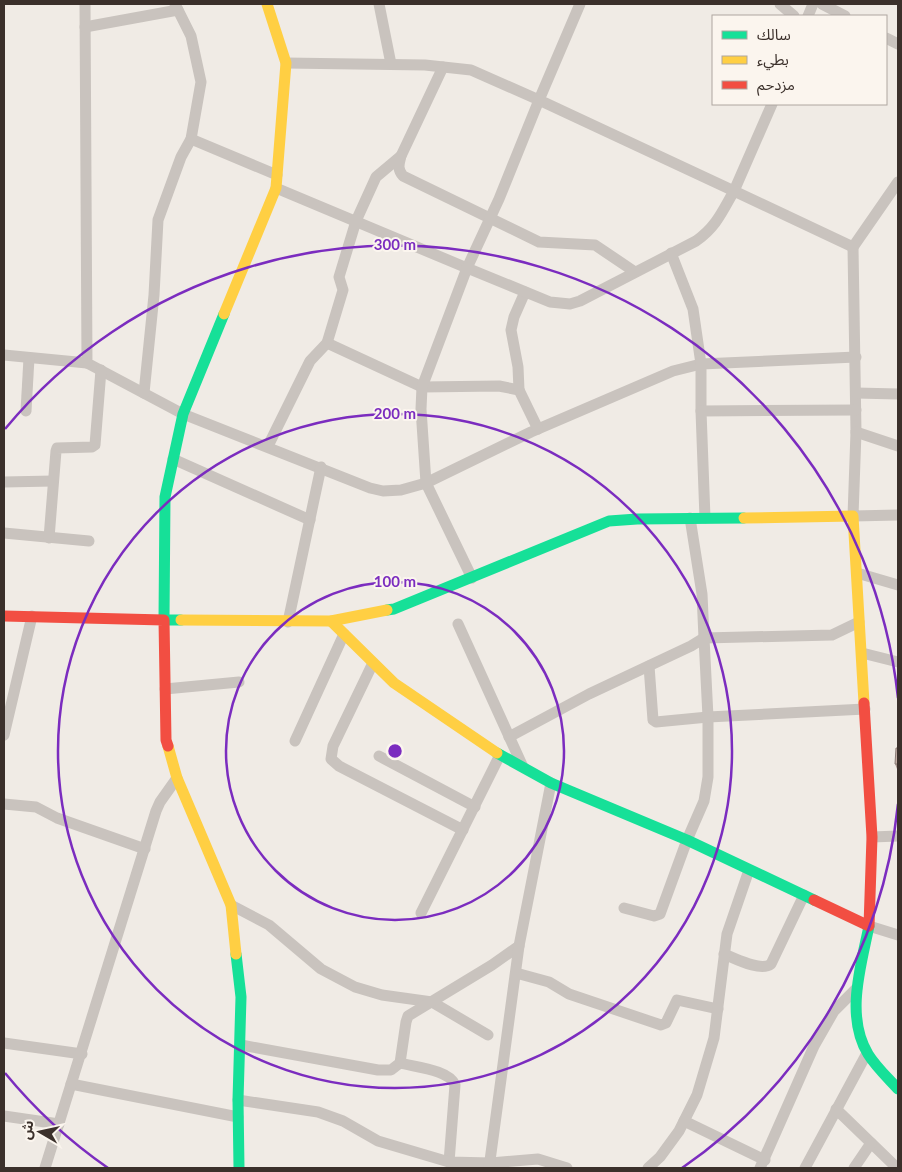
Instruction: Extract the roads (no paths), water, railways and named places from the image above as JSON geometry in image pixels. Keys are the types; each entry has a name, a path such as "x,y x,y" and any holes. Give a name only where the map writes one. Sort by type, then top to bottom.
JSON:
{"street":[{"path":"85,4 86,363"},
{"path":"239,1168 238,1100 242,997 231,905 177,778 166,740 164,620 166,497 183,414 276,188 286,63 267,4"},
{"path":"379,4 391,64"},
{"path":"472,578 426,483 421,409 422,387 467,268 580,4"},
{"path":"780,4 793,15"},
{"path":"822,4 844,15"},
{"path":"85,27 129,20 176,7 191,36 201,82 191,138 158,220 154,295 144,393"},
{"path":"286,63 391,64 471,70 539,100 853,248"},
{"path":"443,67 401,156 398,166 403,176 539,242 595,245 635,272"},
{"path":"276,188 550,302 570,304 580,301 707,233 716,224 734,192 772,105"},
{"path":"191,138 277,175"},
{"path":"268,446 310,361 327,343 343,290 339,277 356,221 376,177 401,156"},
{"path":"898,182 894,199 853,248 856,357 853,516 872,837 869,926 857,988 858,1027 866,1052 898,1089"},
{"path":"672,253 693,309 701,364 705,518"},
{"path":"525,292 510,330 518,367 519,390 538,429"},
{"path":"327,343 422,387 499,386 519,390"},
{"path":"4,355 86,363 183,414 268,446 370,488 383,491 401,490 426,483 538,429 673,371 701,364 856,357"},
{"path":"26,411 29,358"},
{"path":"49,538 55,456 58,448 92,447 95,445 101,370"},
{"path":"856,393 898,394"},
{"path":"701,411 856,410"},
{"path":"856,432 898,446"},
{"path":"173,459 310,520"},
{"path":"288,622 321,467"},
{"path":"4,482 53,481"},
{"path":"4,616 288,622 331,621 394,609 608,522 637,519 898,515"},
{"path":"624,908 654,916 660,914 687,840 704,801 708,778 708,717 702,594 690,518"},
{"path":"4,533 89,541"},
{"path":"856,573 898,585"},
{"path":"4,736 32,616"},
{"path":"331,621 394,683 500,755 551,782 687,840 869,926 898,935"},
{"path":"509,737 589,694 704,638 832,635 859,622"},
{"path":"458,624 522,767"},
{"path":"294,741 344,634"},
{"path":"862,653 898,662"},
{"path":"373,663 333,746 331,759 339,766 464,830"},
{"path":"649,666 654,722 708,717 865,710"},
{"path":"165,689 239,682"},
{"path":"421,913 500,755"},
{"path":"379,756 475,807"},
{"path":"45,1168 160,802 177,778"},
{"path":"490,1165 519,946 551,782"},
{"path":"4,804 36,807 57,818 145,849"},
{"path":"872,837 898,836"},
{"path":"648,1168 660,1157 684,1121 697,1095 714,1038 727,934 749,870"},
{"path":"724,954 759,967 768,967 772,964 804,895"},
{"path":"231,905 269,924 321,968 354,987 382,995 432,1002 488,1035"},
{"path":"241,1045 386,1071 391,1070 400,1063 408,1016 519,946"},
{"path":"516,974 549,982 569,994 661,1025 666,1023 677,1000 718,1009"},
{"path":"684,1121 762,1164 814,1046 834,1011 857,988"},
{"path":"4,1043 82,1054"},
{"path":"804,1168 866,1052"},
{"path":"400,1063 442,1073 453,1080 455,1085 449,1162"},
{"path":"71,1084 238,1117"},
{"path":"238,1100 318,1112 343,1121 378,1140 449,1162 490,1165 538,1160 566,1168"},
{"path":"836,1109 897,1168"},
{"path":"4,1116 59,1124"},
{"path":"854,1168 871,1143"}]}
